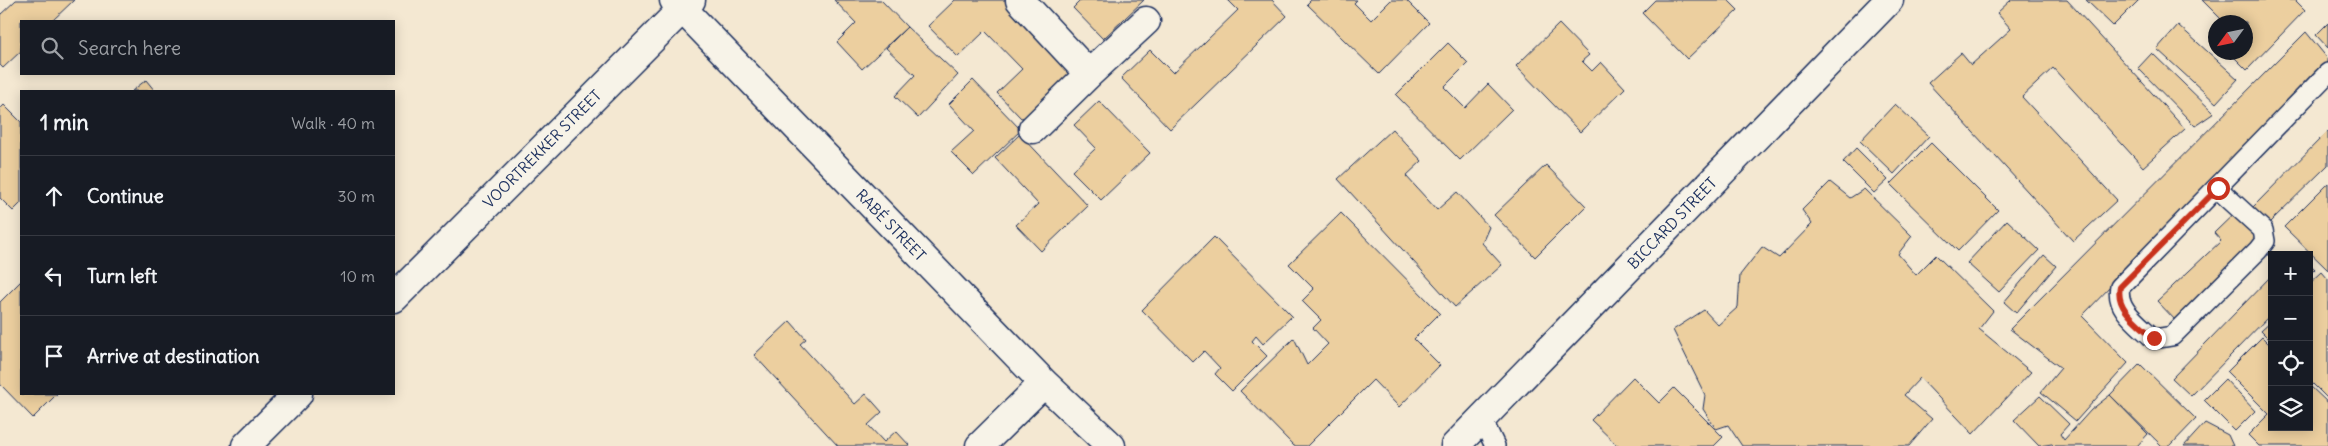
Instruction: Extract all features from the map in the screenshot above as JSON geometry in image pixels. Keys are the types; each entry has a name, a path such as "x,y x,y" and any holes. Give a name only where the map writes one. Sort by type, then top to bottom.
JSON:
{"street":[{"path":"1020,0 1089,74"},
{"name":"BICCARD STREET","path":"1455,446 1889,0"},
{"name":"VOORTREKKER STREET","path":"395,297 683,3"},
{"name":"RABÉ STREET","path":"683,3 1044,383 1111,446"},
{"path":"1033,129 1146,22"},
{"path":"980,446 1044,383"},
{"path":"246,446 297,395"}],"lane":[{"path":"2218,188 2263,230 2264,241 2258,250 2172,336 2154,338 2122,307 2118,296 2120,287 2328,74"},
{"path":"1482,419 1495,446"}],"building":[{"path":"16,0 74,0 53,20 20,20 20,52 3,68 0,65 0,15"},
{"path":"834,0 881,0 907,27 862,69 837,42 856,23"},
{"path":"955,0 1010,0 1077,70 1030,116 1021,118 997,93 1022,69 985,31 958,57 928,26"},
{"path":"1081,0 1144,0 1103,39 1073,8"},
{"path":"1228,0 1272,0 1287,16 1170,129 1121,78 1150,50 1173,73 1238,10"},
{"path":"1311,0 1357,0 1354,3 1371,20 1391,0 1406,0 1429,23 1379,74 1307,4"},
{"path":"1655,0 1728,0 1738,10 1687,59 1642,13"},
{"path":"2011,0 2067,0 2185,129 2143,167 2053,68 2022,97 2117,200 2073,241 1928,83 1961,53 1971,65 2011,29 1997,13"},
{"path":"2086,0 2139,0 2113,26"},
{"path":"2202,0 2295,0 2305,10 2247,70 2237,60 2253,60 2253,15 2217,15"},
{"path":"2328,23 2328,48 2316,35"},
{"path":"1559,24 1589,55 1582,61 1592,71 1601,62 1625,88 1580,132 1516,66"},
{"path":"2178,25 2208,52 2208,60 2217,60 2238,79 2216,103 2157,49"},
{"path":"907,27 958,75 918,118 895,96 915,75 886,48"},
{"path":"2306,32 2328,59 2328,63 2082,316 2128,363 2076,421 2041,392 2061,368 2010,329"},
{"path":"1448,43 1468,63 1444,87 1465,108 1488,84 1512,109 1460,160 1396,95"},
{"path":"2152,53 2214,113 2195,126 2138,68"},
{"path":"146,80 154,90 133,90"},
{"path":"973,80 1021,130 974,175 951,152 974,131 949,104"},
{"path":"1099,101 1150,153 1101,200 1072,171 1096,148 1074,125"},
{"path":"1895,104 1929,136 1894,174 1860,141"},
{"path":"4,105 20,121 20,204 13,211 0,198 0,109"},
{"path":"1392,129 1422,161 1406,176 1437,210 1457,192 1489,227 1482,243 1502,265 1455,307 1338,179"},
{"path":"2328,131 2328,165 2269,223 2253,207"},
{"path":"1020,134 1088,206 1041,251 1016,225 1038,204 995,158"},
{"path":"1931,143 1998,210 1958,251 1890,184"},
{"path":"1856,148 1888,180 1874,193 1843,162"},
{"path":"1546,165 1586,206 1535,257 1494,215"},
{"path":"1830,182 1850,198 1864,189 1912,236 1898,254 1916,275 1936,255 1993,311 1979,329 2031,372 1973,434 1920,378 1904,395 1932,419 1909,446 1742,446 1728,425 1716,429 1703,409 1705,395 1673,330 1704,310 1718,325 1738,307 1740,275 1762,247 1779,258 1812,224 1802,210"},
{"path":"2328,183 2328,270 2313,255 2313,251 2309,251 2284,227"},
{"path":"2246,202 2274,230 2177,322 2157,301 2221,241 2214,233"},
{"path":"1341,213 1440,313 1414,339 1440,365 1399,407 1373,380 1307,446 1294,446 1240,391 1294,338 1307,365 1328,344 1313,328 1321,320 1302,301 1314,289 1289,264"},
{"path":"2007,220 2039,250 1999,292 1967,263"},
{"path":"1214,237 1292,316 1263,344 1256,336 1252,341 1267,356 1232,391 1215,374 1220,368 1204,351 1193,362 1142,310"},
{"path":"2044,255 2056,266 2016,313 2004,302"},
{"path":"2322,272 2328,279 2328,399 2313,384 2313,280"},
{"path":"2268,279 2268,317 2191,396 2172,378"},
{"path":"20,282 20,395 56,395 33,418 0,384 0,302"},
{"path":"790,321 806,339 800,344 855,404 866,394 882,412 868,425 884,442 896,431 910,446 838,446 754,355"},
{"path":"2268,325 2268,338 2261,331"},
{"path":"2262,337 2268,343 2268,413 2227,372"},
{"path":"2140,364 2196,419 2170,446 2162,446 2110,395"},
{"path":"1633,377 1659,403 1674,388 1723,437 1714,446 1618,446 1591,420"},
{"path":"2225,379 2255,411 2235,431 2204,400"},
{"path":"2313,389 2328,403 2328,446 2259,446 2248,435 2268,415 2268,431 2313,431"},
{"path":"2110,395 2148,434 2137,446 2054,446 2052,444 2039,446 2014,420 2040,396 2069,424 2060,434 2064,440 2091,410"},
{"path":"2205,423 2228,435 2233,446 2184,446"}],"route":[{"path":"2154,338 2122,307 2118,296 2120,287 2218,188"}]}
